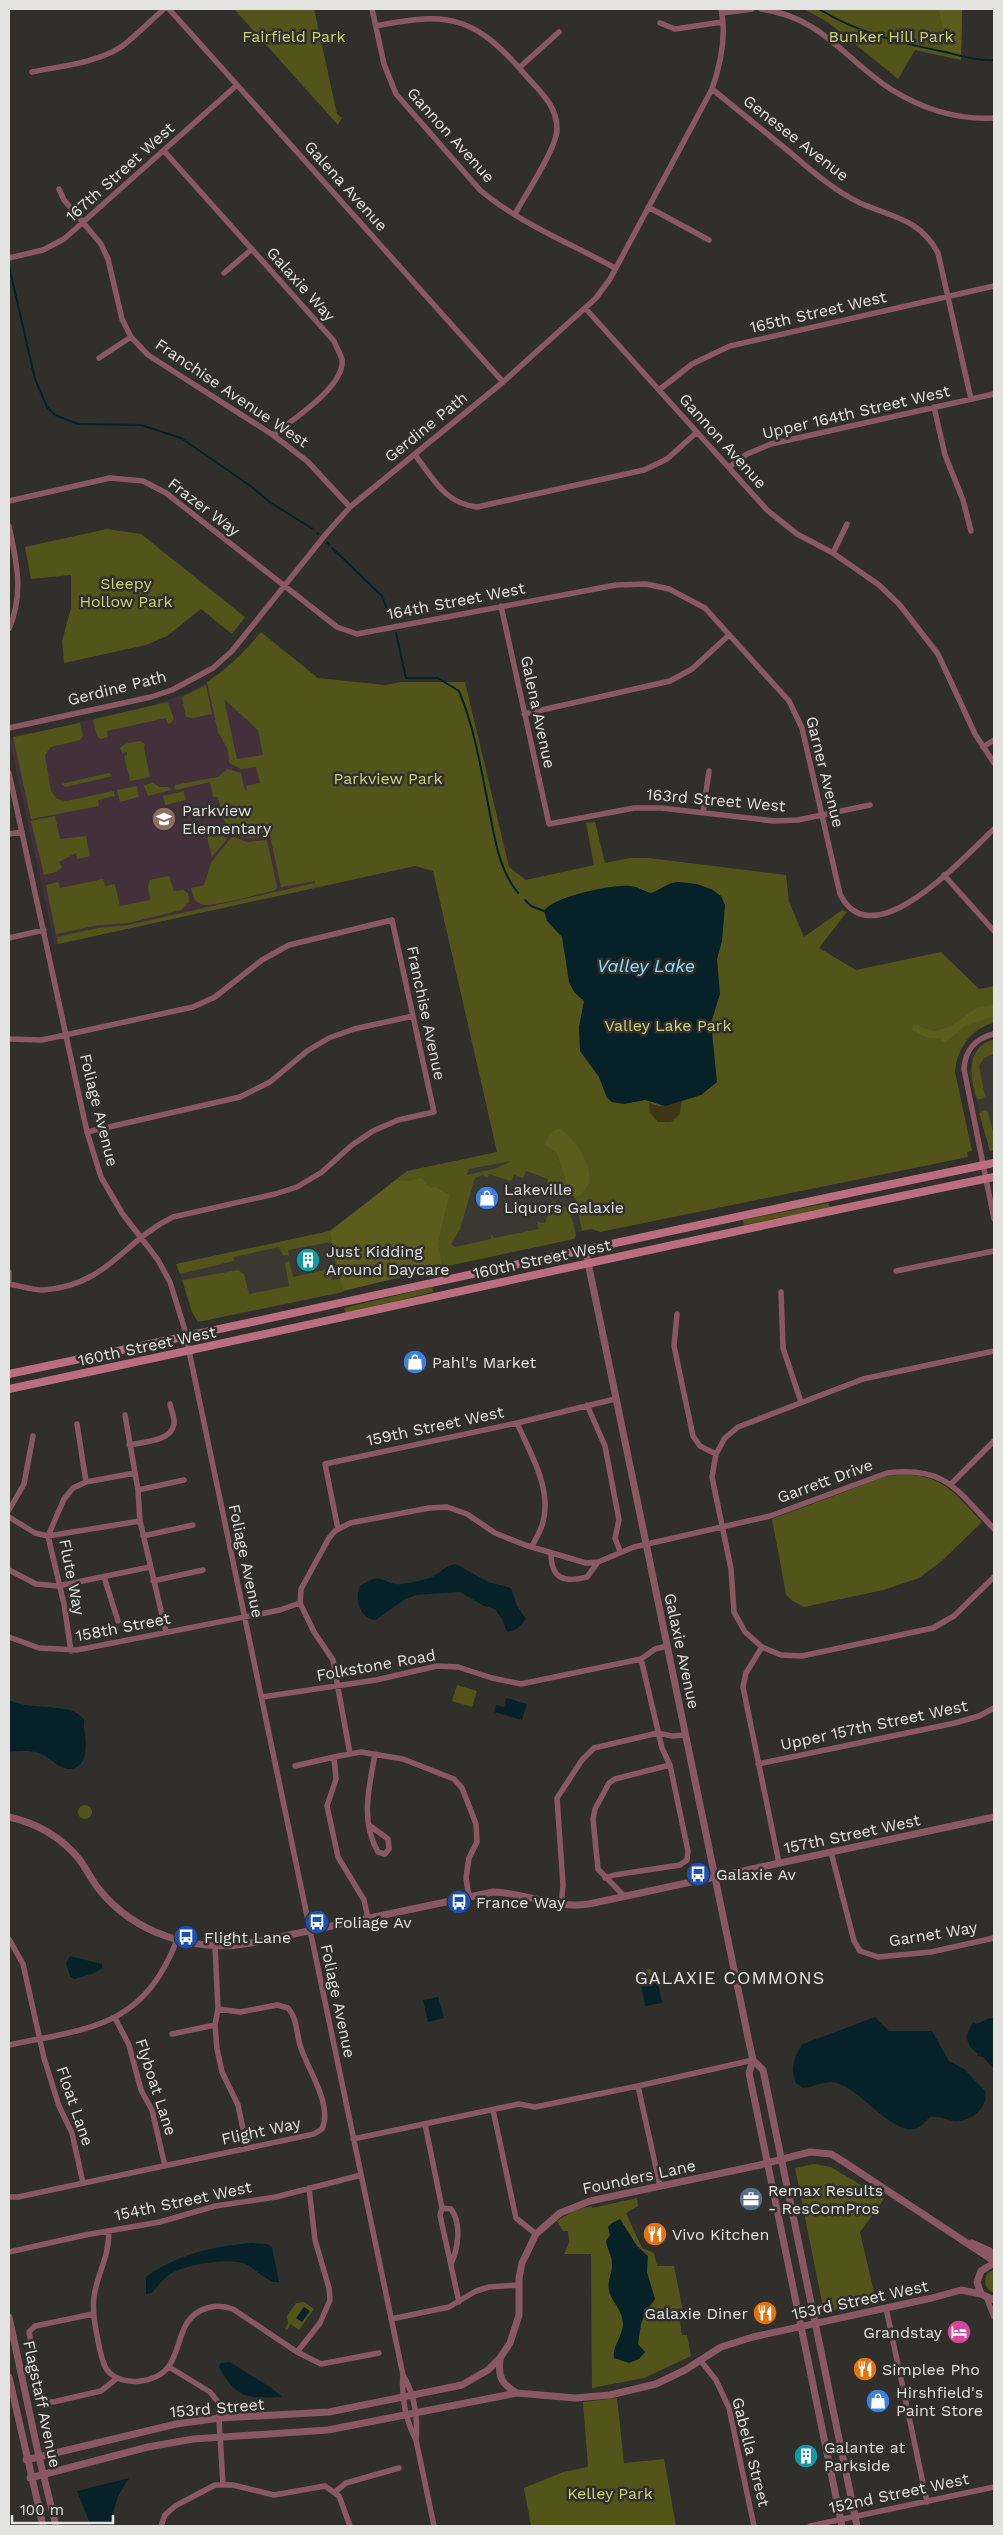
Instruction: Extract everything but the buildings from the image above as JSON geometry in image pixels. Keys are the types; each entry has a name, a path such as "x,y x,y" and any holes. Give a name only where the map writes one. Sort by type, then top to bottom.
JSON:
{"main road":[{"name":"160th Street West","path":"9,1374 186,1337 585,1248 994,1163"},
{"name":"160th Street West","path":"9,1389 588,1262 990,1178"}],"street":[{"path":"32,72 112,52 128,41 164,9"},
{"name":"Galena Avenue","path":"169,9 503,382"},
{"name":"Gannon Avenue","path":"372,9 387,75 402,102 480,190 494,202 615,268"},
{"path":"721,11 752,9"},
{"path":"761,9 796,17 818,30 891,89 912,101 935,111 959,116 994,118"},
{"name":"Gerdine Path","path":"9,728 151,697 187,684 213,668 232,651 350,507 503,382 586,309 602,290 615,268 712,89 721,54 721,11"},
{"path":"376,26 417,18 453,20 468,25 491,38 520,67 548,100 553,109 557,129 556,140 515,214"},
{"path":"660,23 675,29 722,22"},
{"path":"520,67 559,32"},
{"name":"167th Street West","path":"9,258 43,250 64,240 238,86"},
{"name":"Genesee Avenue","path":"712,89 828,184 860,202 909,222 923,231 938,253 971,400"},
{"name":"Galaxie Way","path":"164,151 334,341 342,360 340,374 332,387 273,435"},
{"name":"Franchise Avenue West","path":"59,189 64,200 101,244 108,259 122,319 130,337 148,355 273,435 307,461 350,507"},
{"path":"648,207 709,240"},
{"path":"224,273 252,249"},
{"name":"165th Street West","path":"658,390 692,364 730,346 994,286"},
{"name":"Gannon Avenue","path":"586,309 696,433 780,522 797,534 834,553 879,585 899,604 938,654 983,748 994,763"},
{"path":"99,358 130,337"},
{"name":"Upper 164th Street West","path":"729,467 747,454 772,444 994,394"},
{"path":"934,407 945,455 963,500 971,531"},
{"path":"414,455 448,498 462,505 477,507 644,470 667,459 696,433"},
{"name":"Frazer Way","path":"9,501 110,478 143,481 166,493 284,586"},
{"path":"834,553 847,524"},
{"path":"9,526 18,566 18,604 9,629"},
{"name":"164th Street West","path":"284,586 337,627 357,634 616,585 646,584"},
{"name":"Garner Avenue","path":"646,584 669,589 705,608 781,692 796,713 804,734 840,894 849,908 856,914 873,917 898,908 918,896 944,875"},
{"name":"Galena Avenue","path":"501,606 548,824"},
{"path":"524,714 670,681 692,669 730,636"},
{"path":"983,748 994,740"},
{"path":"703,813 709,771"},
{"name":"Foliage Avenue","path":"9,773 87,1132 101,1177 122,1214 158,1260 170,1282 186,1337 391,2319 403,2375 412,2396 410,2428 416,2440 434,2526"},
{"name":"163rd Street West","path":"548,824 634,808 661,808 774,821 822,816 870,805"},
{"path":"994,829 944,875 994,931"},
{"path":"9,834 22,832"},
{"name":"Franchise Avenue","path":"66,1036 193,1007 215,997 262,960 289,945 392,920 434,1112 398,1120 373,1131 352,1145 322,1172 297,1187 275,1194 173,1217 158,1224 141,1238"},
{"path":"9,938 44,930"},
{"path":"87,1132 240,1097 270,1082 307,1051 330,1038 354,1029 413,1016"},
{"path":"994,1034 985,1036 974,1044 966,1056 964,1069 983,1165 990,1178 994,1219"},
{"path":"9,1039 41,1040 66,1036"},
{"path":"9,1284 43,1290 77,1284 103,1271 141,1238"},
{"name":"Galaxie Avenue","path":"585,1248 753,2060 749,2073 842,2523"},
{"path":"896,1271 994,1251"},
{"path":"9,1272 9,1280"},
{"path":"781,1292 783,1348 802,1402"},
{"path":"677,1314 674,1346 693,1436 700,1446 716,1454"},
{"path":"994,1351 863,1379 738,1427 725,1438 716,1454 712,1477 731,1569 734,1612 745,1632 762,1647 781,1655 802,1656 933,1628 954,1616 994,1577"},
{"name":"159th Street West","path":"338,1529 325,1464 517,1423 615,1399"},
{"path":"130,1445 163,1437 170,1433 174,1423 170,1404"},
{"path":"587,1405 605,1446 619,1520 615,1538 620,1551"},
{"path":"125,1414 138,1490 140,1521 166,1632"},
{"path":"517,1423 538,1472 545,1495 543,1522 532,1547"},
{"path":"77,1424 86,1482"},
{"path":"9,1510 24,1484 33,1436"},
{"path":"951,1484 994,1442"},
{"name":"Garrett Drive","path":"598,1562 620,1551 646,1544 770,1516 887,1473 921,1471 951,1484 994,1529"},
{"name":"Flute Way","path":"71,1651 64,1604 58,1586 48,1536 64,1499 73,1488 86,1482 135,1473"},
{"path":"138,1490 184,1480"},
{"path":"350,1754 333,1660 314,1632 300,1603 301,1589 304,1583 328,1538 338,1529 350,1523 429,1508 447,1507 467,1514 495,1532 532,1547 586,1563 598,1562"},
{"path":"9,1517 35,1533 48,1536 140,1521"},
{"path":"144,1536 193,1525"},
{"path":"551,1553 551,1568 559,1577 574,1581 587,1578 598,1562"},
{"path":"9,1570 36,1584 58,1586 150,1567"},
{"path":"153,1581 203,1570"},
{"path":"104,1577 118,1622"},
{"name":"158th Street","path":"9,1637 39,1648 71,1651 280,1610 300,1603"},
{"name":"Folkstone Road","path":"262,1697 376,1680 437,1666 458,1667 492,1678 521,1684 641,1659 655,1649 667,1646"},
{"path":"762,1647 746,1673 743,1687 779,1863"},
{"path":"606,1878 614,1875 680,1865 687,1860 688,1851 670,1765 662,1748 641,1659"},
{"name":"Upper 157th Street West","path":"758,1764 955,1723 979,1716 994,1708"},
{"path":"561,1906 562,1885 557,1798 582,1760 594,1748 658,1733 672,1736 686,1735"},
{"path":"295,1766 361,1752 403,1759 454,1779 462,1788 476,1824 477,1842 469,1858 466,1878 469,1896"},
{"path":"369,1825 388,1839 389,1849 385,1854 378,1852 372,1843 366,1810 375,1754"},
{"path":"334,1757 336,1779 327,1806 338,1857 364,1900 368,1918"},
{"path":"624,1896 598,1869 593,1819 595,1809 609,1783 615,1779 670,1765"},
{"name":"157th Street West","path":"9,1817 31,1824 52,1835 75,1855 98,1888 121,1909 153,1930 177,1940 215,1946 241,1944 494,1892 508,1893 561,1906 589,1904 994,1817"},
{"name":"Garnet Way","path":"831,1852 854,1941 860,1951 872,1956 931,1952 994,1938"},
{"name":"Float Lane","path":"9,1939 23,1964 39,2039 56,2098 72,2133 83,2183"},
{"path":"9,2045 92,2028 128,2010 152,1988 168,1961 177,1940"},
{"path":"215,1946 218,2009 214,2025 217,2050 222,2072 235,2095 247,2148"},
{"name":"Flight Way","path":"9,2197 18,2197 314,2134 322,2129 325,2119 318,2084 300,2048 294,2016 288,2008 277,2005 240,2012 218,2009"},
{"name":"Flyboat Lane","path":"115,2018 129,2045 141,2090 152,2110 165,2166"},
{"path":"172,2034 214,2025"},
{"path":"353,2140 519,2104 535,2107 753,2060"},
{"name":"Galaxie Avenue","path":"753,2060 764,2070 857,2526"},
{"path":"638,2086 660,2186"},
{"path":"494,2110 516,2218 536,2234"},
{"path":"425,2124 442,2208 440,2215 459,2302"},
{"name":"Founders Lane","path":"412,2396 462,2384 480,2376 500,2358 510,2343 517,2324 520,2306 518,2285 522,2262 536,2234 550,2219 574,2206 660,2186 810,2152 832,2154 994,2262"},
{"name":"154th Street West","path":"9,2252 160,2222 209,2207 276,2197 361,2175"},
{"path":"297,2352 320,2323 330,2300 329,2288 315,2240 309,2188"},
{"path":"442,2208 451,2209 454,2212 458,2234 457,2252 451,2264"},
{"path":"109,2231 108,2253 94,2296 93,2314 106,2370 116,2379 125,2381 146,2380 157,2376 169,2367 186,2323 196,2313 210,2307 233,2309 297,2352 322,2364 379,2353"},
{"name":"Founders Lane","path":"960,2238 994,2253"},
{"path":"994,2262 985,2267 978,2276 978,2288 988,2298 994,2317"},
{"path":"391,2319 450,2307 476,2291 489,2287 518,2285"},
{"name":"153rd Street West","path":"411,2414 517,2393 575,2398 610,2395 656,2384 685,2370 731,2343 961,2290 988,2298"},
{"path":"886,2308 927,2502"},
{"path":"93,2314 35,2326 29,2332 42,2396 47,2402 53,2402 101,2391 116,2379"},
{"name":"Flagstaff Avenue","path":"9,2317 56,2526"},
{"path":"500,2358 498,2373 502,2382 517,2393"},
{"name":"Gabella Street","path":"700,2360 716,2380 729,2408 754,2526"},
{"path":"169,2367 210,2392 218,2402 223,2484"},
{"name":"Foliage Avenue","path":"403,2375 403,2398 411,2414"},
{"name":"Flagstaff Avenue","path":"9,2377 30,2478 43,2526"},
{"name":"153rd Street","path":"26,2460 161,2426 220,2418 314,2414 412,2396"},
{"name":"153rd Street","path":"30,2478 163,2444 221,2436 313,2432 411,2414"},
{"path":"336,2491 346,2483 398,2468"},
{"path":"161,2526 166,2516 176,2506 208,2488 223,2484 274,2495 287,2494 319,2486 336,2491 343,2503 350,2526"},
{"name":"152nd Street West","path":"810,2526 842,2523 855,2517 994,2488"}],"shaded area":[{"path":"939,9 962,9 961,54 943,49 944,34"},
{"name":"Parkview Elementary","path":"207,682 288,758 316,887 55,945 9,739 157,704 190,692"},
{"path":"994,1005 994,1016 965,1026 945,1043 941,1041 941,1038 928,1038 912,1030 913,1025 919,1024 920,1027 934,1031 950,1027 978,1007"},
{"path":"994,1039 994,1150 990,1151 970,1075 972,1058 980,1046"},
{"path":"558,1128 576,1144 587,1166 590,1182 580,1196 574,1197 566,1192 565,1178 556,1152 545,1145 548,1135"},
{"path":"563,1150 582,1231 442,1261 469,1169"},
{"path":"422,1178 430,1188 435,1187 449,1195 438,1243 443,1267 343,1291 330,1231 396,1180 408,1181"},
{"path":"330,1231 343,1291 199,1321 176,1264"}],"green space":[{"name":"Fairfield Park","path":"234,9 314,9 337,114 342,118 338,125"},
{"name":"Bunker Hill Park","path":"804,9 962,9 961,60 915,50 898,79 829,23"},
{"name":"Sleepy Hollow Park","path":"107,529 141,534 245,617 232,634 201,609 167,636 146,645 64,663 62,641 71,608 71,575 31,579 25,547"},
{"name":"Valley Lake Park","path":"261,632 318,678 385,685 401,682 465,682 509,867 526,880 594,865 586,823 595,822 605,863 630,858 649,858 786,875 789,902 804,937 842,910 847,912 819,948 856,970 941,952 979,989 994,986 994,1023 978,1030 972,1035 962,1048 956,1063 955,1072 972,1151 967,1152 968,1157 600,1232 592,1229 582,1231 564,1150 556,1152 565,1178 566,1192 547,1185 548,1179 526,1171 523,1178 514,1175 511,1181 489,1174 487,1177 482,1175 475,1178 460,1229 451,1244 455,1247 491,1239 491,1234 494,1238 539,1229 537,1222 545,1223 552,1201 563,1206 570,1213 576,1235 574,1239 443,1267 442,1261 342,1284 343,1292 198,1322 192,1312 182,1280 238,1270 244,1274 249,1294 289,1286 285,1263 289,1261 293,1277 330,1269 332,1280 339,1279 331,1242 288,1250 289,1256 283,1255 279,1247 234,1257 234,1261 180,1274 176,1264 330,1231 407,1171 497,1152 433,871 415,866 58,944 57,937 98,928 129,925 315,883 315,881 281,887 270,836 247,837 239,836 232,832 224,819 218,797 213,797 210,782 176,790 174,788 175,785 218,777 227,769 241,773 245,791 247,790 246,786 260,783 256,767 241,769 229,763 228,750 218,732 207,682 230,665","holes":["224,699 258,730 263,755 237,759","511,1161 497,1168 467,1175 469,1169"]},
{"path":"206,685 212,714 193,718 186,717 182,697"},
{"path":"168,702 174,719 171,723 168,724 166,718 107,731 108,737 100,739 97,736 93,720 95,719"},
{"path":"80,723 83,736 80,740 51,747 45,755 51,791 57,799 66,801 114,791 115,796 98,800 99,806 31,819 13,737"},
{"path":"140,741 145,744 144,748 150,777 130,781 124,756 127,755 127,752 122,753 120,748 125,744"},
{"path":"109,773 113,776 65,787 61,784"},
{"path":"152,782 159,787 169,787 171,790 148,796 144,786"},
{"path":"137,786 139,797 120,802 117,790"},
{"path":"184,791 186,800 165,805 163,796"},
{"path":"55,816 60,839 86,836 90,856 77,859 76,853 59,862 62,867 56,872 44,875 31,821"},
{"path":"218,833 227,839 212,857 207,838 209,835"},
{"path":"234,837 247,842 267,840 277,887 276,890 215,904 198,903 191,888 204,885 211,863 231,838"},
{"path":"169,876 174,891 183,890 188,893 189,902 181,910 128,923 98,925 56,934 46,885 58,882 60,888 103,879 105,886 115,884 120,906 150,900 148,887 150,880"},
{"path":"994,1039 994,1054 984,1058 979,1066 985,1096 983,1099 977,1099 971,1072 974,1056 985,1043"},
{"path":"985,1110 988,1112 994,1136 994,1150 990,1151 979,1113"},
{"path":"828,1203 830,1207 744,1225 743,1220"},
{"path":"432,1287 433,1292 346,1313 344,1308"},
{"path":"904,1474 940,1483 956,1495 982,1522 943,1560 919,1578 883,1590 804,1607 791,1600 786,1594 772,1519 884,1477"},
{"path":"457,1685 477,1691 472,1707 452,1701"},
{"path":"85,1805 90,1807 92,1812 90,1817 85,1819 80,1817 78,1812 80,1807"},
{"path":"647,1969 651,1969 655,1975 651,1981 647,1981 643,1977 643,1973"},
{"path":"814,2164 831,2167 884,2199 860,2232 876,2301 824,2312 795,2168"},
{"path":"637,2198 638,2206 626,2213 642,2248 654,2253 657,2266 674,2266 683,2311 688,2310 688,2318 683,2317 680,2323 682,2335 687,2335 691,2356 644,2378 592,2388 591,2254 564,2254 569,2242 568,2231 563,2231 557,2221 575,2210"},
{"path":"994,2269 994,2293 987,2288 985,2280 987,2274"},
{"path":"304,2302 314,2309 299,2330 291,2324 287,2330 285,2329 288,2323 287,2316 296,2303"},
{"name":"Kelley Park","path":"617,2398 624,2463 664,2459 676,2526 531,2526 524,2488 563,2472 588,2467 583,2402"}],"sand":[{"path":"682,1100 680,1114 671,1122 658,1122 650,1113 649,1103 659,1106"}],"water":[{"name":"Valley Lake","path":"671,883 697,884 713,890 721,896 725,905 722,941 717,959 720,994 711,1023 717,1082 701,1095 665,1106 645,1100 624,1104 612,1102 607,1098 599,1077 580,1051 579,1027 584,1001 574,992 569,982 562,937 547,921 544,911 549,906 570,896 597,889 630,886 652,893"},
{"path":"456,1564 488,1582 511,1588 517,1606 526,1619 520,1626 513,1631 507,1632 502,1619 495,1609 484,1606 460,1592 416,1595 405,1599 376,1620 366,1616 360,1608 358,1591 360,1586 368,1581 379,1579 395,1584 404,1584 432,1577 446,1567"},
{"path":"506,1698 527,1704 522,1720 494,1712 496,1705 504,1707"},
{"path":"9,1700 27,1705 67,1710 75,1712 82,1717 86,1746 84,1759 80,1764 76,1768 69,1769 58,1765 39,1753 28,1751 9,1752"},
{"path":"70,1956 102,1964 102,1968 95,1973 74,1979 70,1976 66,1963"},
{"path":"658,1982 662,2003 645,2006 641,1985"},
{"path":"438,1997 444,2018 428,2022 423,2000"},
{"path":"875,2017 889,2031 932,2031 949,2061 964,2069 985,2091 984,2103 977,2113 960,2121 930,2117 917,2128 907,2129 887,2119 856,2094 837,2083 828,2082 803,2088 796,2083 793,2068 797,2053 803,2044"},
{"path":"989,2018 994,2018 994,2069 983,2057 977,2056 978,2054 970,2047 966,2036 973,2022 977,2024"},
{"path":"620,2219 637,2246 648,2256 647,2272 655,2299 646,2311 641,2324 638,2344 645,2352 639,2359 629,2363 614,2358 614,2350 623,2325 621,2314 610,2294 609,2279 612,2267 606,2241 610,2235 608,2227"},
{"path":"252,2243 267,2244 272,2247 279,2282 266,2279 246,2264 221,2261 199,2264 174,2272 152,2293 146,2294 146,2277 170,2262 197,2252 224,2246"},
{"path":"304,2307 310,2311 302,2322 296,2318"},
{"path":"230,2362 270,2387 282,2397 252,2397 238,2391 225,2378 219,2367 221,2363"},
{"path":"129,2478 118,2496 109,2526 91,2526 77,2491"}],"waterway":[{"path":"819,9 849,25 880,36 969,58 994,60"},
{"path":"9,266 35,379 47,407 55,415 78,424 141,425 181,438 252,487 271,503 313,529"},
{"path":"332,548 382,596 392,622"},
{"path":"396,633 406,678 438,678 459,691 474,736 499,855 507,875 518,893"},
{"path":"525,900 531,906 544,911"}],"place":[{"name":"Parkview Elementary","path":"164,819"},
{"name":"Lakeville Liquors Galaxie","path":"487,1198"},
{"name":"Just Kidding Around Daycare","path":"308,1260"},
{"name":"Pahl's Market","path":"415,1362"},
{"name":"Galaxie Av","path":"698,1874"},
{"name":"France Way","path":"459,1902"},
{"name":"Foliage Av","path":"317,1922"},
{"name":"Flight Lane","path":"186,1937"},
{"name":"Remax Results - ResComPros","path":"751,2199"},
{"name":"Vivo Kitchen","path":"655,2234"},
{"name":"Galaxie Diner","path":"765,2313"},
{"name":"Grandstay","path":"959,2332"},
{"name":"Simplee Pho","path":"865,2369"},
{"name":"Hirshfield's Paint Store","path":"878,2401"},
{"name":"Galante at Parkside","path":"806,2456"}],"district":[{"name":"GALAXIE COMMONS","path":"730,1977"}],"park label":[{"name":"Parkview Park","path":"388,778"}]}
